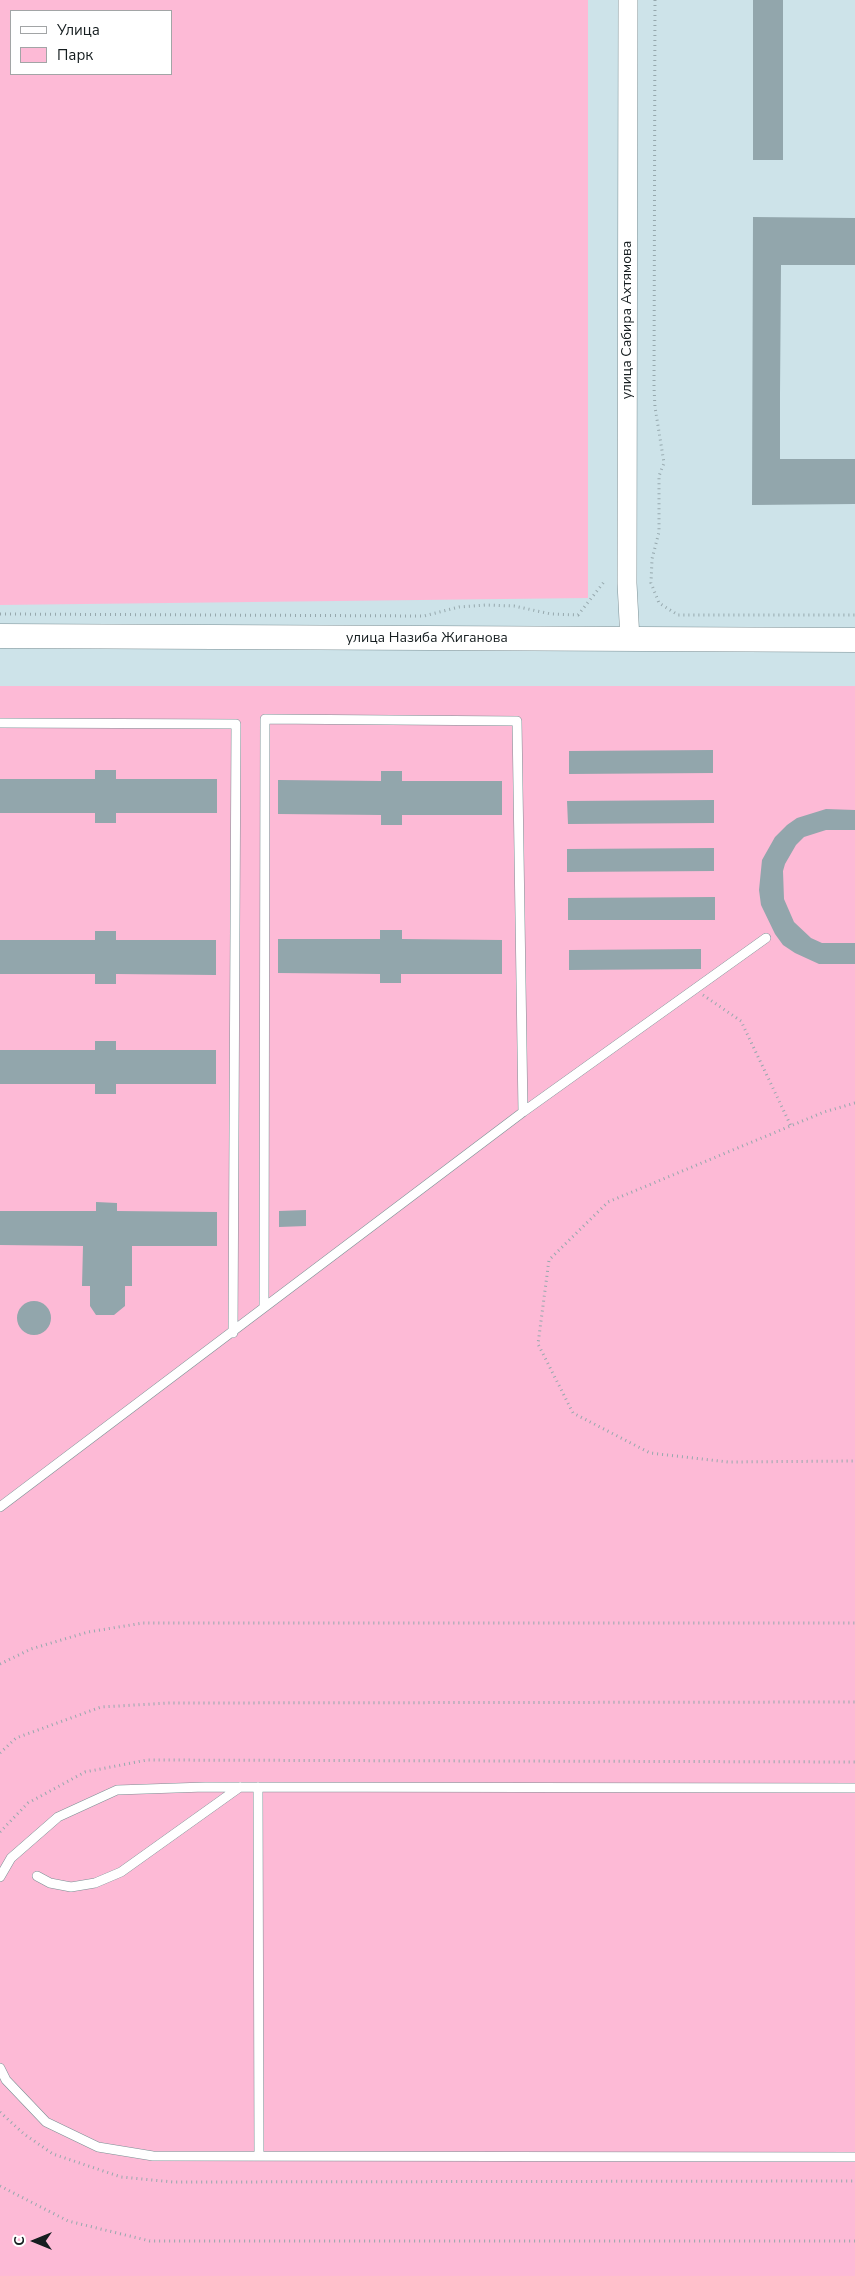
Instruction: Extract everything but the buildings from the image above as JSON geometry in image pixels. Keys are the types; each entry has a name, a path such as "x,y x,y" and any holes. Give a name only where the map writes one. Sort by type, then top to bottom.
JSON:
{"street":[{"name":"улица Сабира Ахтямова","path":"628,0 627,583 630,640"},
{"name":"улица Назиба Жиганова","path":"0,636 855,640"}],"lane":[{"path":"264,1307 265,719 517,721 523,1112"},
{"path":"0,723 236,724 233,1333"},
{"path":"0,1507 233,1333 264,1307 523,1112 766,938"},
{"path":"36,1876 50,1882 71,1887 95,1883 121,1872 240,1787"},
{"path":"0,1877 11,1858 58,1817 118,1790 240,1787 855,1788"},
{"path":"258,1787 259,2156"},
{"path":"0,2068 6,2080 46,2122 98,2147 153,2156 855,2157"}],"path":[{"path":"656,0 654,388 655,408 664,464 659,476 659,532 652,559 651,583 659,603 678,615 855,615"},
{"path":"0,614 424,616 459,606 486,605 514,606 550,614 578,615 604,582"},
{"path":"695,989 741,1021 791,1126"},
{"path":"855,1103 824,1112 608,1202 549,1260 538,1344 573,1413 650,1454 728,1462 855,1462"},
{"path":"0,1664 31,1649 88,1632 143,1623 855,1623"},
{"path":"0,1753 16,1738 101,1707 168,1703 855,1702"},
{"path":"0,1832 28,1803 85,1772 147,1760 855,1762"},
{"path":"0,2112 24,2134 53,2154 121,2178 173,2182 855,2181"},
{"path":"0,2186 68,2221 150,2241 855,2241"}],"green space":[{"path":"0,0 588,0 588,598 0,605"},
{"path":"0,686 855,686 855,2276 0,2276"}]}
